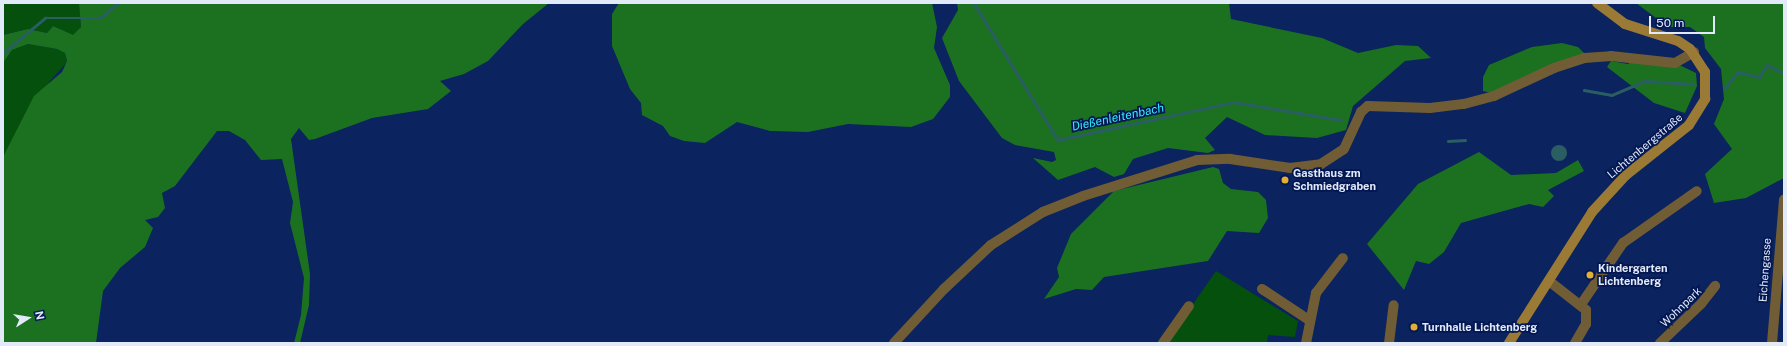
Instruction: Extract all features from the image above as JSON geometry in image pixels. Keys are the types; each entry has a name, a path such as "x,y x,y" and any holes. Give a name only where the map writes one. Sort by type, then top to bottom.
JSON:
{"street":[{"path":"894,343 986,248 1018,226 1062,204 1196,160 1230,159 1290,168 1326,162 1344,149 1361,112 1368,106 1430,108 1464,104 1494,96 1554,68 1584,58 1611,56 1675,63 1694,52 1678,41 1625,24 1597,3"},
{"name":"Lichtenbergstraße","path":"1509,343 1582,226 1611,190 1700,112 1706,78 1694,52"},
{"path":"1582,303 1623,243 1696,191"},
{"name":"Eichengasse","path":"1772,343 1784,200"},
{"path":"1306,343 1309,320 1316,293 1342,258"},
{"path":"1549,281 1582,303 1587,320 1575,343"},
{"name":"Wohnpark","path":"1660,343 1702,304 1715,286"},
{"path":"1262,289 1309,320"},
{"path":"1389,343 1394,305"},
{"path":"1162,343 1189,306"}],"green space":[{"path":"3,3 79,3 81,27 73,36 53,26 47,33 28,29 3,35"},
{"path":"79,3 549,3 523,24 488,61 464,74 440,81 451,91 428,109 372,118 309,140 299,128 291,139 310,274 309,305 300,343 294,343 301,315 304,278 290,223 293,202 282,159 261,160 245,140 229,131 217,131 175,186 162,193 165,208 158,217 145,220 153,228 145,247 120,268 103,291 96,343 3,343 3,157 34,96 62,72 67,61 65,53 57,49 28,44 12,50 3,63 3,35 28,29 47,33 53,26 73,35 81,27"},
{"path":"619,3 932,3 937,27 934,48 950,85 950,97 933,119 911,127 848,124 808,132 770,131 737,122 705,143 684,141 670,136 663,126 642,115 641,103 630,89 612,46 612,14"},
{"path":"957,3 1229,3 1231,19 1322,38 1358,53 1396,45 1418,46 1431,58 1405,61 1353,106 1346,130 1317,138 1265,135 1227,117 1205,138 1215,150 1208,153 1168,148 1133,159 1124,174 1114,177 1095,167 1058,180 1033,158 1052,162 1056,160 1054,152 1015,145 1002,138 959,81 942,38 958,10"},
{"path":"1636,3 1784,3 1784,178 1746,198 1714,203 1705,174 1732,149 1714,124 1724,99 1721,69 1705,48 1704,37 1690,27 1668,27"},
{"path":"1562,43 1578,47 1584,53 1492,93 1483,91 1483,77 1489,65 1532,47"},
{"path":"28,44 57,49 65,53 67,62 50,81 3,157 3,63 12,50"},
{"path":"1641,55 1667,59 1696,73 1697,86 1685,113 1654,103 1607,67 1611,61 1628,64"},
{"path":"1479,152 1511,175 1556,173 1578,160 1584,171 1548,190 1554,196 1543,207 1529,204 1461,223 1444,252 1429,264 1416,261 1404,290 1367,244 1418,184"},
{"path":"1213,167 1219,169 1223,183 1231,189 1258,192 1266,200 1268,218 1259,233 1227,231 1208,261 1104,277 1092,290 1076,289 1044,299 1059,277 1057,268 1071,234 1114,191"},
{"path":"1216,271 1298,321 1295,337 1268,335 1267,343 1166,343"}],"shaded area":[{"path":"1559,145 1565,147 1567,153 1565,159 1559,161 1553,159 1551,153 1553,147"}],"waterway":[{"name":"Dießenleitenbach","path":"3,53 45,18 100,18 118,3"},
{"name":"Dießenleitenbach","path":"974,3 1058,140 1234,102 1341,120"},
{"name":"Dießenleitenbach","path":"1725,88 1738,72 1759,77 1767,65 1784,73"},
{"name":"Dießenleitenbach","path":"1584,90 1612,95 1645,81 1694,84"},
{"name":"Dießenleitenbach","path":"1448,141 1465,140"}],"place":[{"name":"Gasthaus zm Schmiedgraben","path":"1285,180"},
{"name":"Kindergarten Lichtenberg","path":"1590,275"},
{"name":"Turnhalle Lichtenberg","path":"1414,327"}]}
